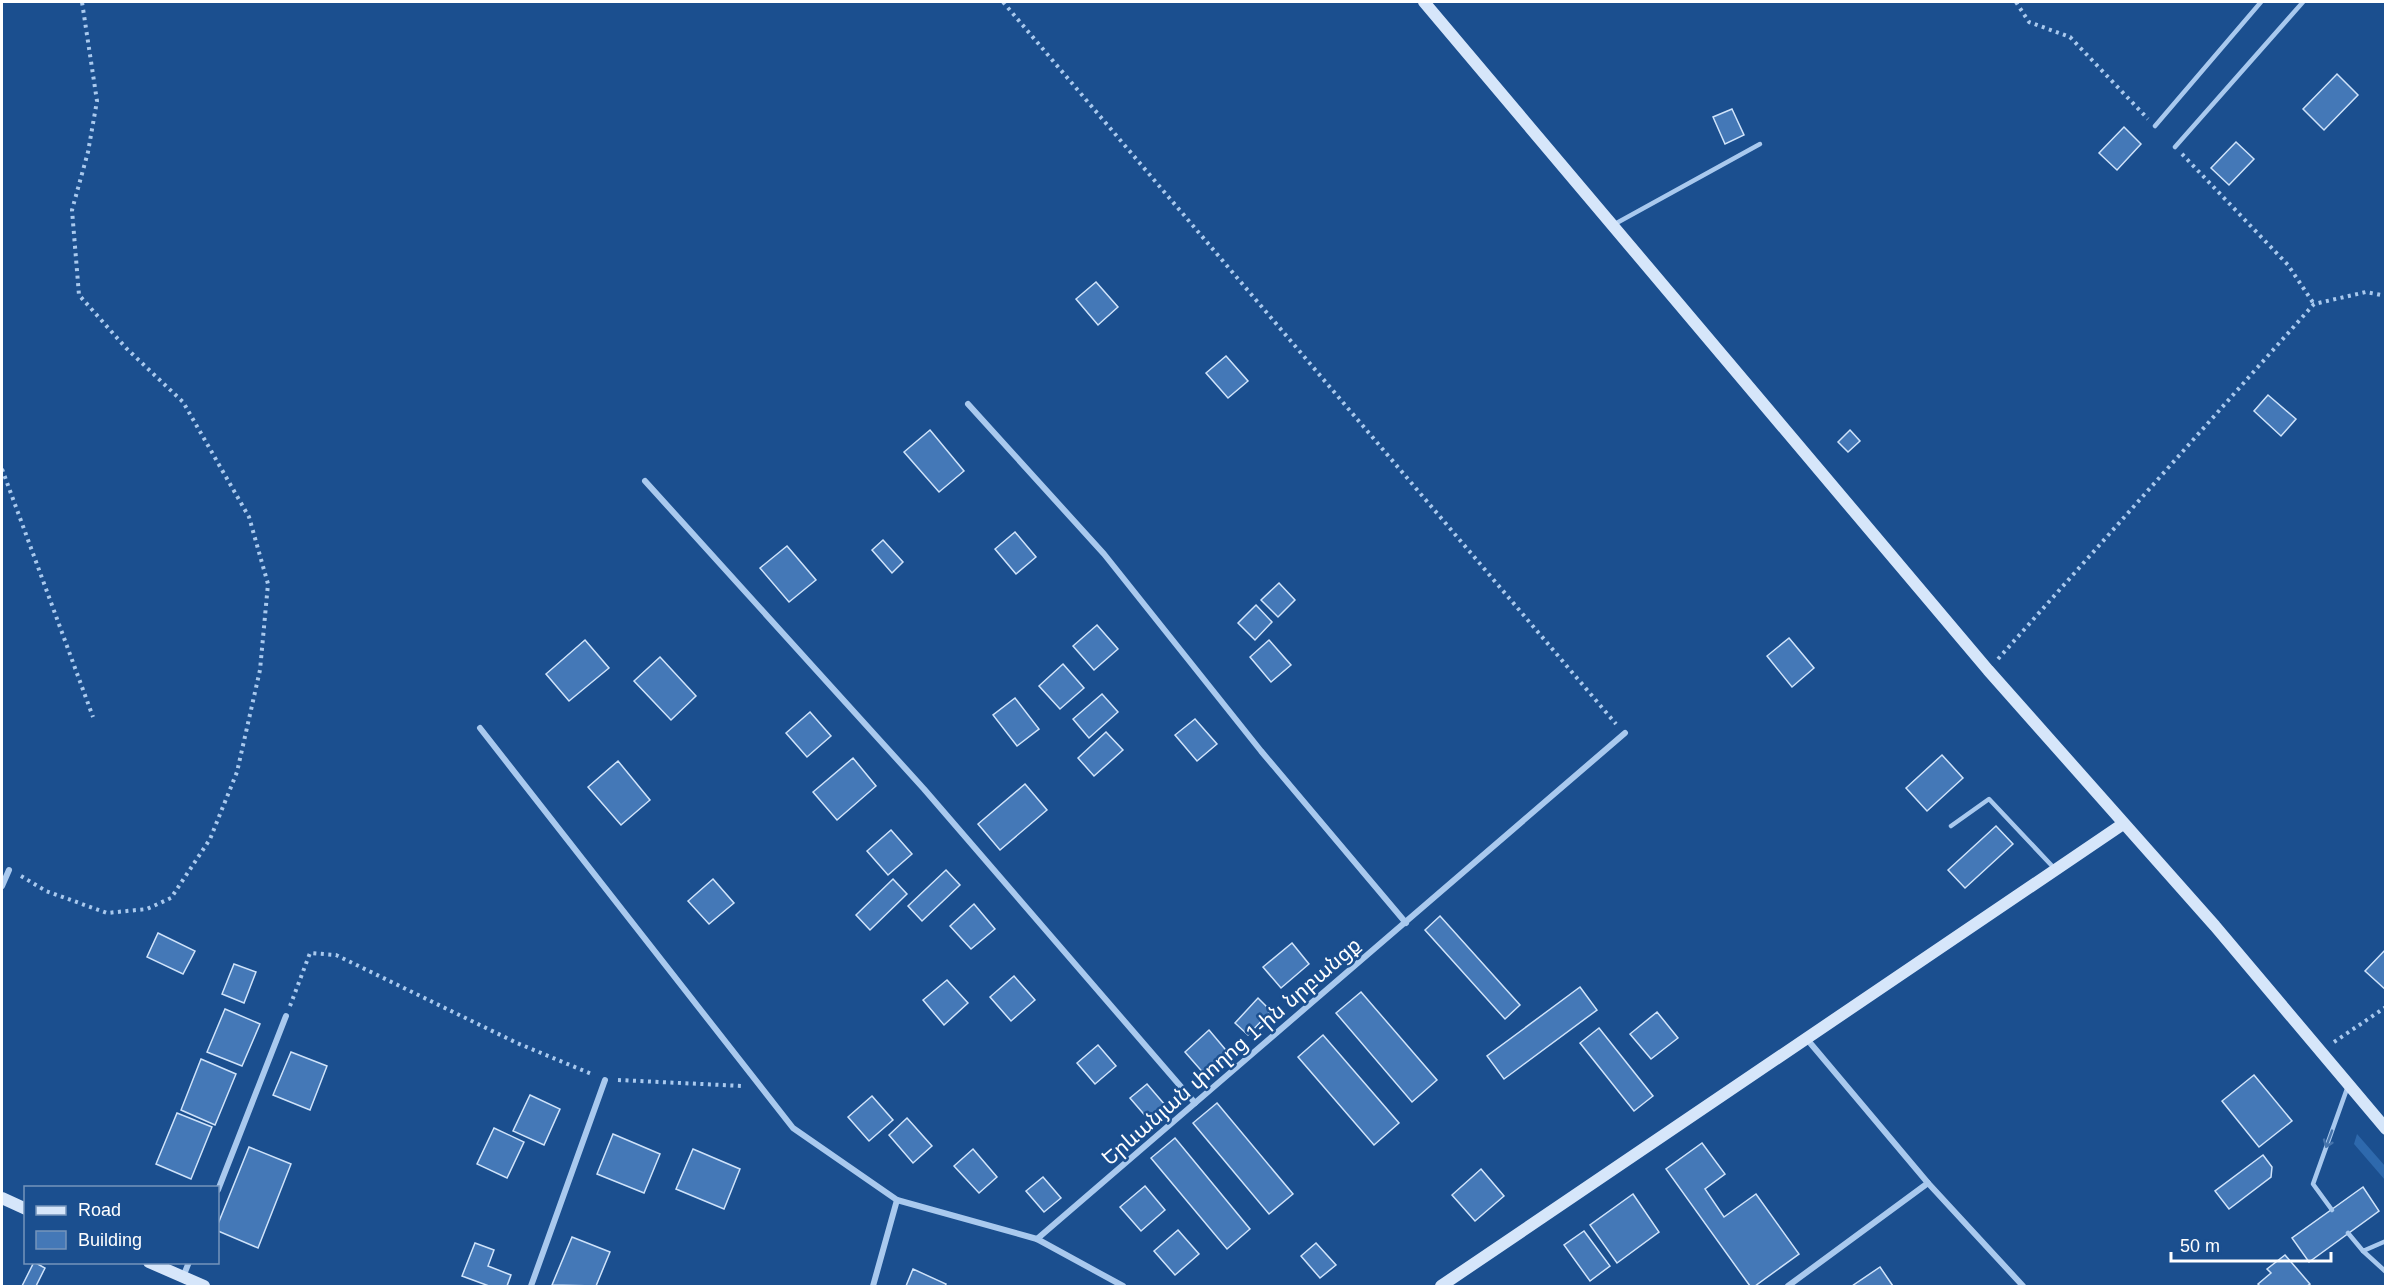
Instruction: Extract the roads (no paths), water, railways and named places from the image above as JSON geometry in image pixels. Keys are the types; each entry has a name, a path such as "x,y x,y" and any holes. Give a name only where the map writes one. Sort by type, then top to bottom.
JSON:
{"main road":[{"path":"1424,2 1988,670 2322,1050 2385,1129"},
{"path":"1441,1287 2123,824"},
{"path":"2,1198 24,1208"},
{"path":"151,1264 204,1287"}],"street":[{"path":"968,404 1104,554 1261,751 1406,923"},
{"path":"645,481 924,789 1195,1103"},
{"path":"480,728 793,1128 897,1200 1037,1239 1123,1287"},
{"name":"Երևանյան փողոց 1-ին նրբանցք","path":"1037,1239 1625,733"},
{"path":"2,886 9,870"},
{"path":"219,1187 286,1017"},
{"path":"1806,1038 1928,1184 2023,1287"},
{"path":"531,1287 605,1080"},
{"path":"1788,1287 1928,1184"},
{"path":"873,1287 897,1200"},
{"path":"183,1277 189,1264"}],"lane":[{"path":"2154,126 2261,2"},
{"path":"2175,147 2303,2"},
{"path":"1613,225 1760,144"},
{"path":"1951,826 1989,799 2056,870"},
{"path":"2332,1210 2313,1184 2349,1083"},
{"path":"2348,1233 2385,1272"},
{"path":"2363,1251 2385,1241"}]}
